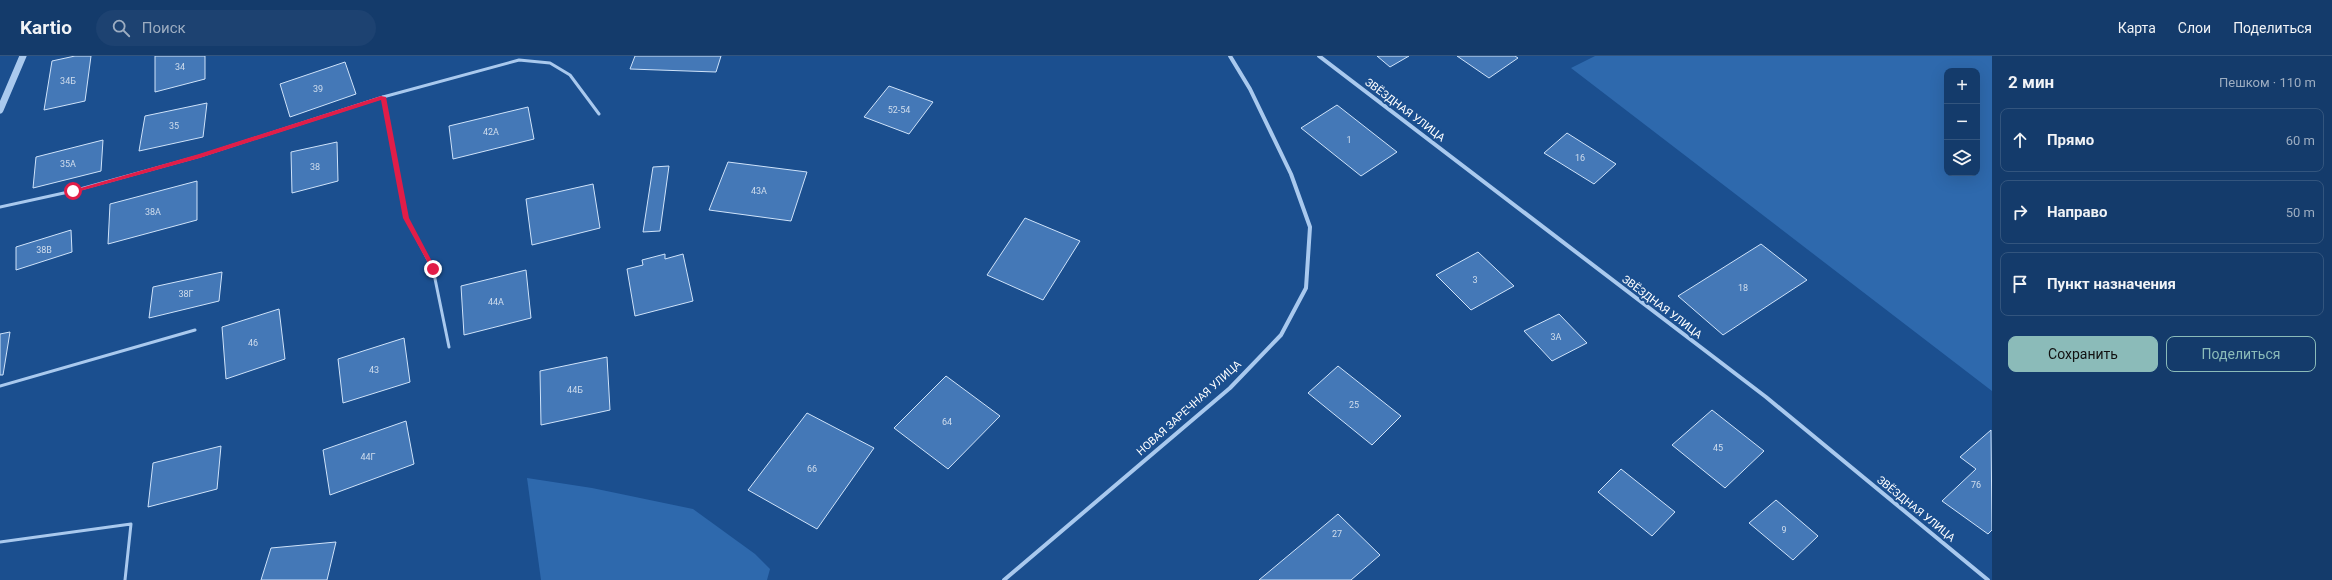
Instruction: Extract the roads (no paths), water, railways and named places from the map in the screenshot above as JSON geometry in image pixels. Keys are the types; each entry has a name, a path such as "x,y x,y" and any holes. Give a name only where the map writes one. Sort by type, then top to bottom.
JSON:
{"street":[{"path":"0,110 23,56"},
{"name":"НОВАЯ ЗАРЕЧНАЯ УЛИЦА","path":"1004,580 1230,388 1281,335 1306,288 1310,227 1291,174 1250,89 1230,56"},
{"name":"ЗВЁЗДНАЯ УЛИЦА","path":"1319,56 1766,398 1988,580"}],"lane":[{"path":"0,207 67,193 200,156 383,97 519,60 550,63 570,74 599,114"},
{"path":"383,97 406,218 433,269 449,347"},
{"path":"0,386 195,330"},
{"path":"0,542 131,524 125,580"}]}
